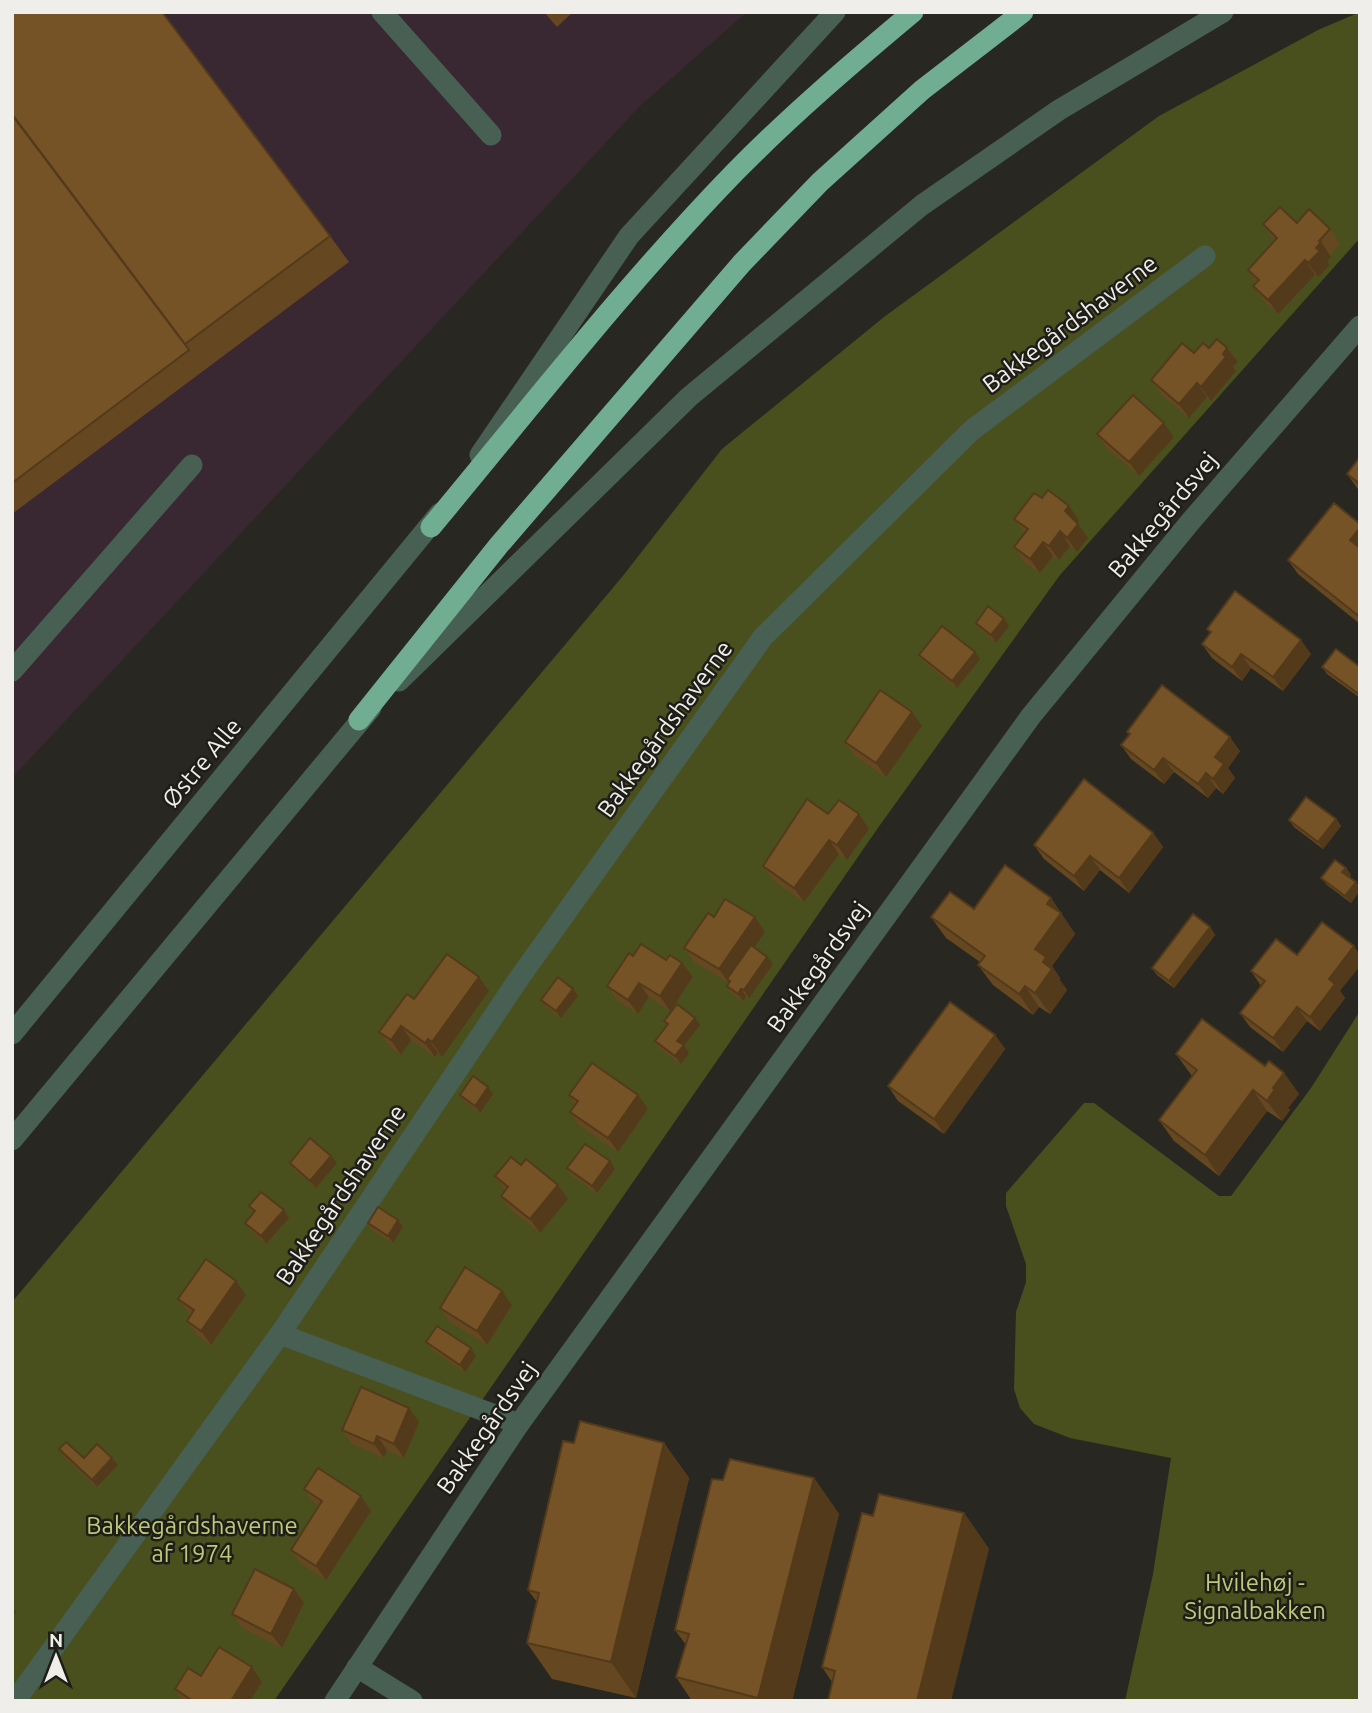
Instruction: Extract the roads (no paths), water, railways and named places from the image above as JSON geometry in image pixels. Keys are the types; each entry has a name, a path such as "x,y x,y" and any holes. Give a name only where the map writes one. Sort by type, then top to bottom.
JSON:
{"highway":[{"path":"431,527 652,262 736,172 825,86 913,12"},
{"path":"359,720 499,545 742,263 820,182 922,90 1023,12"}],"street":[{"path":"382,12 491,135"},
{"name":"Østre Alle","path":"12,1034 431,527 629,236 835,12"},
{"path":"12,1140 359,720 578,509 689,397 922,205 986,158 1143,57 1223,12"},
{"name":"Bakkegårdshaverne","path":"15,1701 280,1334 520,977 762,637 972,430 1205,256"},
{"name":"Bakkegårdsvej","path":"335,1701 519,1424 1031,716 1191,521 1360,327"},
{"path":"12,671 192,465"},
{"path":"280,1334 519,1424"},
{"path":"357,1667 412,1701"}],"park label":[{"name":"Bakkegårdshaverne af 1974","path":"192,1540"},
{"name":"Hvilehøj - Signalbakken","path":"1255,1597"}]}
